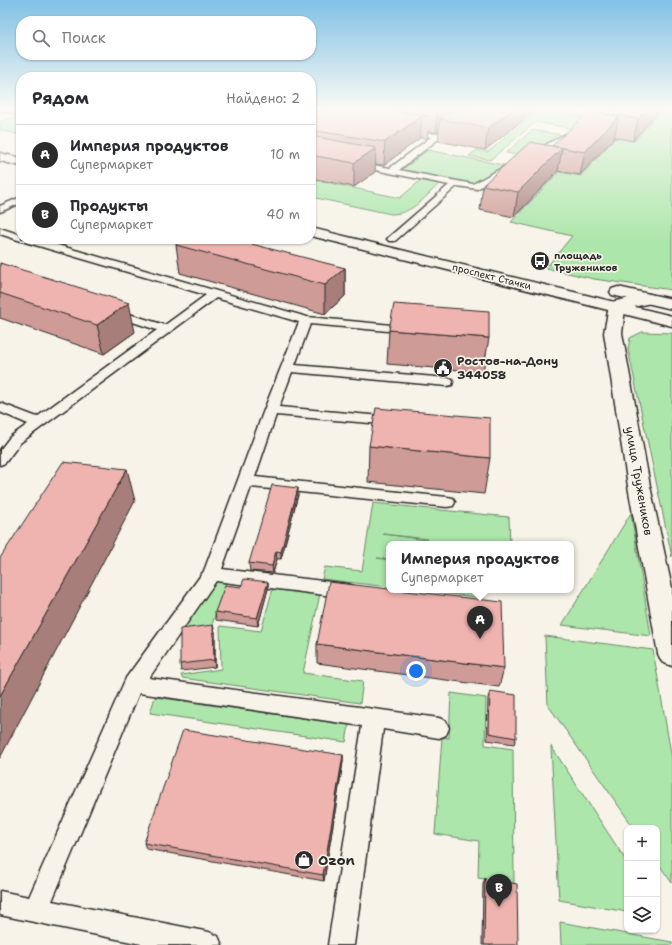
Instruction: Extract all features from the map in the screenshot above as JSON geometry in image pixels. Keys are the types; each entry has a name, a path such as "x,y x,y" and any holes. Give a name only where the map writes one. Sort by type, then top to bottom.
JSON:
{"main road":[{"path":"0,157 16,161"},
{"name":"проспект Стачки","path":"316,221 558,278"},
{"name":"проспект Стачки","path":"316,233 672,321"},
{"path":"604,289 672,304"},
{"path":"616,306 650,299"},
{"name":"улица Тружеников","path":"616,306 613,333 639,486 672,654"}],"lane":[{"path":"392,171 414,154"},
{"path":"348,162 474,187 533,154"},
{"path":"392,238 456,184"},
{"path":"0,210 16,202"},
{"path":"2,234 16,237"},
{"path":"43,244 306,320 388,327"},
{"path":"0,460 16,440 214,294"},
{"path":"99,308 167,329"},
{"path":"36,910 133,684 212,574 244,481 306,320"},
{"path":"288,368 447,382"},
{"path":"0,407 39,423"},
{"path":"271,410 408,423"},
{"path":"244,481 447,502"},
{"path":"212,574 364,592"},
{"path":"133,684 439,728"},
{"path":"341,945 374,718"},
{"path":"0,903 209,945"}],"green space":[{"path":"423,154 448,154 508,166 474,184 400,171"},
{"path":"472,154 497,154 490,160 469,156"},
{"path":"513,154 528,154 525,156"},
{"path":"601,154 672,154 672,290 594,279 546,268 572,236 511,222 559,172 581,176"},
{"path":"422,179 441,182 413,208 391,214 316,198 316,180 400,198"},
{"path":"642,332 672,333 672,557 628,349 630,338"},
{"path":"373,503 509,517 510,541 386,541 386,559 377,558 386,560 386,587 322,579 325,567 362,571","holes":["383,534 427,539 427,540"]},
{"path":"631,513 651,636 562,625"},
{"path":"214,581 226,583 213,621 213,630 183,629"},
{"path":"273,588 320,594 303,673 363,681 360,703 182,678 181,675 221,669 220,626 261,631"},
{"path":"442,593 484,593 484,598"},
{"path":"545,636 653,650 672,759 672,883 660,866 660,825 632,825 548,705"},
{"path":"451,693 486,698 485,745 513,749 514,884 478,878 479,841 435,834 442,737 449,738"},
{"path":"155,697 349,725 346,742 150,713"},
{"path":"551,746 624,857 624,911 559,900"},
{"path":"560,922 672,942 672,945 561,945"}],"building":[{"path":"316,154 367,154 354,163 316,156"},
{"path":"517,154 556,154 518,192 483,185"},
{"path":"251,244 345,268 325,285 176,245"},
{"path":"0,263 129,303 97,325 0,293"},
{"path":"394,304 489,311 489,338 389,330"},
{"path":"376,408 490,418 490,458 369,446"},
{"path":"63,462 127,469 0,696 0,558"},
{"path":"272,485 298,488 281,552 276,551 272,566 249,563"},
{"path":"244,579 268,582 257,618 215,612 225,585 241,587"},
{"path":"329,582 386,589 386,593 423,593 502,602 504,668 317,644"},
{"path":"213,625 214,660 180,664 180,629"},
{"path":"490,691 516,695 516,738 489,733"},
{"path":"183,730 343,755 323,875 144,843"},
{"path":"485,878 517,884 518,945 484,945"}],"place":[{"name":"площадь Тружеников","path":"540,261"},
{"name":"Ростов-на-Дону 344058","path":"443,368"},
{"name":"Империя продуктов","path":"480,639"},
{"name":"Ozon","path":"304,860"},
{"name":"Продукты","path":"499,907"}]}
